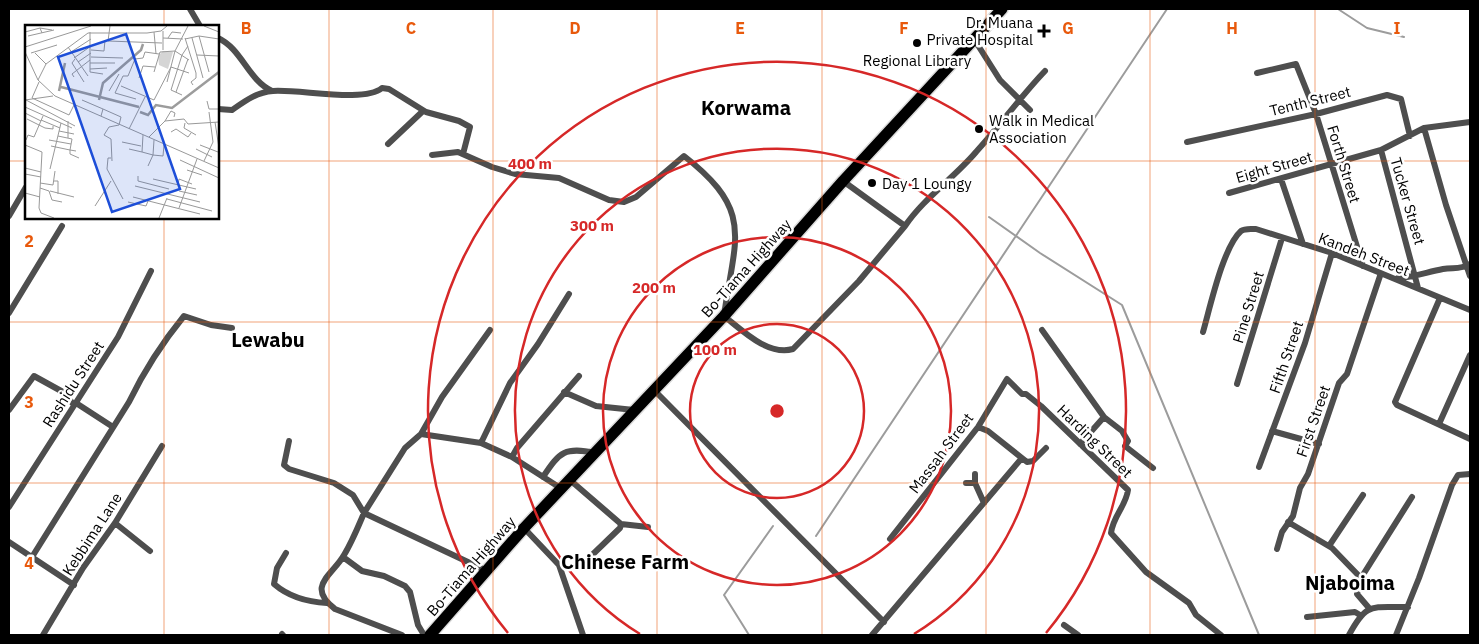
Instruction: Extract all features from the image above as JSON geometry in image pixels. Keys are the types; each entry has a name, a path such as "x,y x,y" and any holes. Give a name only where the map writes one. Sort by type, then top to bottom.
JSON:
{"highway":[{"name":"Bo-Tiama Highway","path":"430,635 524,528 724,316 843,181 1002,9"}],"street":[{"path":"190,9 199,25"},
{"path":"219,39 230,46 251,75 272,91"},
{"path":"974,39 1000,80 1030,110"},
{"name":"Forth Street","path":"1257,72 1296,64 1300,70 1316,114 1362,266"},
{"path":"432,155 458,152 492,167 515,174 559,178 609,200 624,202 636,197 684,156 715,184 729,207 736,226 736,249 724,316 764,344 783,352 793,349 859,281 923,203 975,154 1019,97 1045,71"},
{"path":"219,109 232,110 252,96 272,91 336,93 348,96 377,93 382,88 389,88 423,111 460,121 470,127 463,154"},
{"name":"Tenth Street","path":"1187,142 1316,114 1387,95 1400,99 1410,136"},
{"path":"388,144 423,111"},
{"path":"1470,122 1424,128 1446,205 1469,265 1470,276"},
{"name":"Eight Street","path":"1228,192 1381,150 1424,128"},
{"name":"Tucker Street","path":"1381,150 1418,288"},
{"path":"1281,179 1303,244"},
{"path":"843,181 905,226"},
{"path":"9,216 25,189"},
{"path":"9,313 62,226"},
{"name":"Kandeh Street","path":"1203,332 1227,252 1241,231 1246,229 1256,229 1332,253 1397,278 1470,310"},
{"name":"Pine Street","path":"1237,384 1282,238"},
{"name":"Fifth Street","path":"1259,467 1305,343 1332,253"},
{"path":"1397,278 1415,277 1469,265"},
{"name":"Rashidu Street","path":"9,507 118,337 151,271"},
{"name":"First Street","path":"1277,549 1282,532 1293,516 1300,488 1319,444 1340,383 1347,374 1382,273"},
{"path":"481,443 510,383 538,344 569,294"},
{"path":"1440,298 1394,399 1397,405 1470,439"},
{"path":"32,557 114,427 152,361 184,316 211,325 232,328"},
{"path":"327,603 322,588 326,576 343,558 364,513 405,448 421,434 442,397 490,330"},
{"path":"1042,330 1104,417 1122,431 1128,441 1125,446 1153,468"},
{"path":"1439,424 1470,355"},
{"path":"9,410 34,376 63,392 75,404 114,427"},
{"path":"512,457 517,448 579,376"},
{"name":"Massah Street","path":"890,538 978,427 1007,379"},
{"name":"Harding Street","path":"1007,379 1022,394 1026,394 1041,406 1128,490 1127,499 1112,522 1111,533 1146,572 1189,603 1196,615 1221,635"},
{"path":"653,390 884,622"},
{"path":"564,392 596,406 634,410"},
{"path":"1080,444 1104,417"},
{"path":"978,427 988,431 1017,452 1020,459 1027,462 1033,461 1046,448"},
{"path":"1272,431 1319,444"},
{"path":"421,434 481,443 512,457 562,489"},
{"path":"289,440 284,465 289,469 334,483 353,495 364,513 487,570"},
{"name":"Kebbima Lane","path":"43,635 83,568 115,523 162,446"},
{"path":"543,477 556,457 576,449 596,453"},
{"path":"872,635 1020,459"},
{"path":"975,474 975,483 984,503"},
{"path":"1396,635 1452,486 1458,475 1470,474"},
{"path":"570,480 621,524 648,527"},
{"path":"966,483 975,483"},
{"path":"1329,546 1362,495"},
{"path":"1369,608 1357,594 1361,578 1412,497"},
{"path":"1288,522 1329,546 1361,578"},
{"path":"115,523 150,551"},
{"path":"590,557 620,528 621,524"},
{"path":"524,528 560,565 583,635"},
{"path":"9,542 74,585"},
{"path":"286,553 277,568 274,584 286,594 313,602 327,603 335,609 402,635"},
{"path":"343,558 362,571 384,576 405,586 410,592 418,625 424,635"},
{"path":"1349,635 1360,616 1369,608 1408,607"},
{"path":"1308,617 1355,612 1360,616"},
{"path":"1064,625 1078,635"}],"waterway":[{"path":"816,536 1167,9"},
{"path":"1338,9 1367,28 1404,37"},
{"path":"989,217 1040,253 1122,305 1259,635"},
{"path":"749,635 724,595 773,526"}],"place":[{"name":"Dr. Muana Private Hospital","path":"1044,31"},
{"name":"Regional Library","path":"917,43"},
{"name":"Walk in Medical Association","path":"979,129"},
{"name":"Day 1 Loungy","path":"872,183"}],"district":[{"name":"Korwama","path":"746,107"},
{"name":"Lewabu","path":"268,339"},
{"name":"Chinese Farm","path":"625,561"},
{"name":"Njaboima","path":"1350,582"}]}
